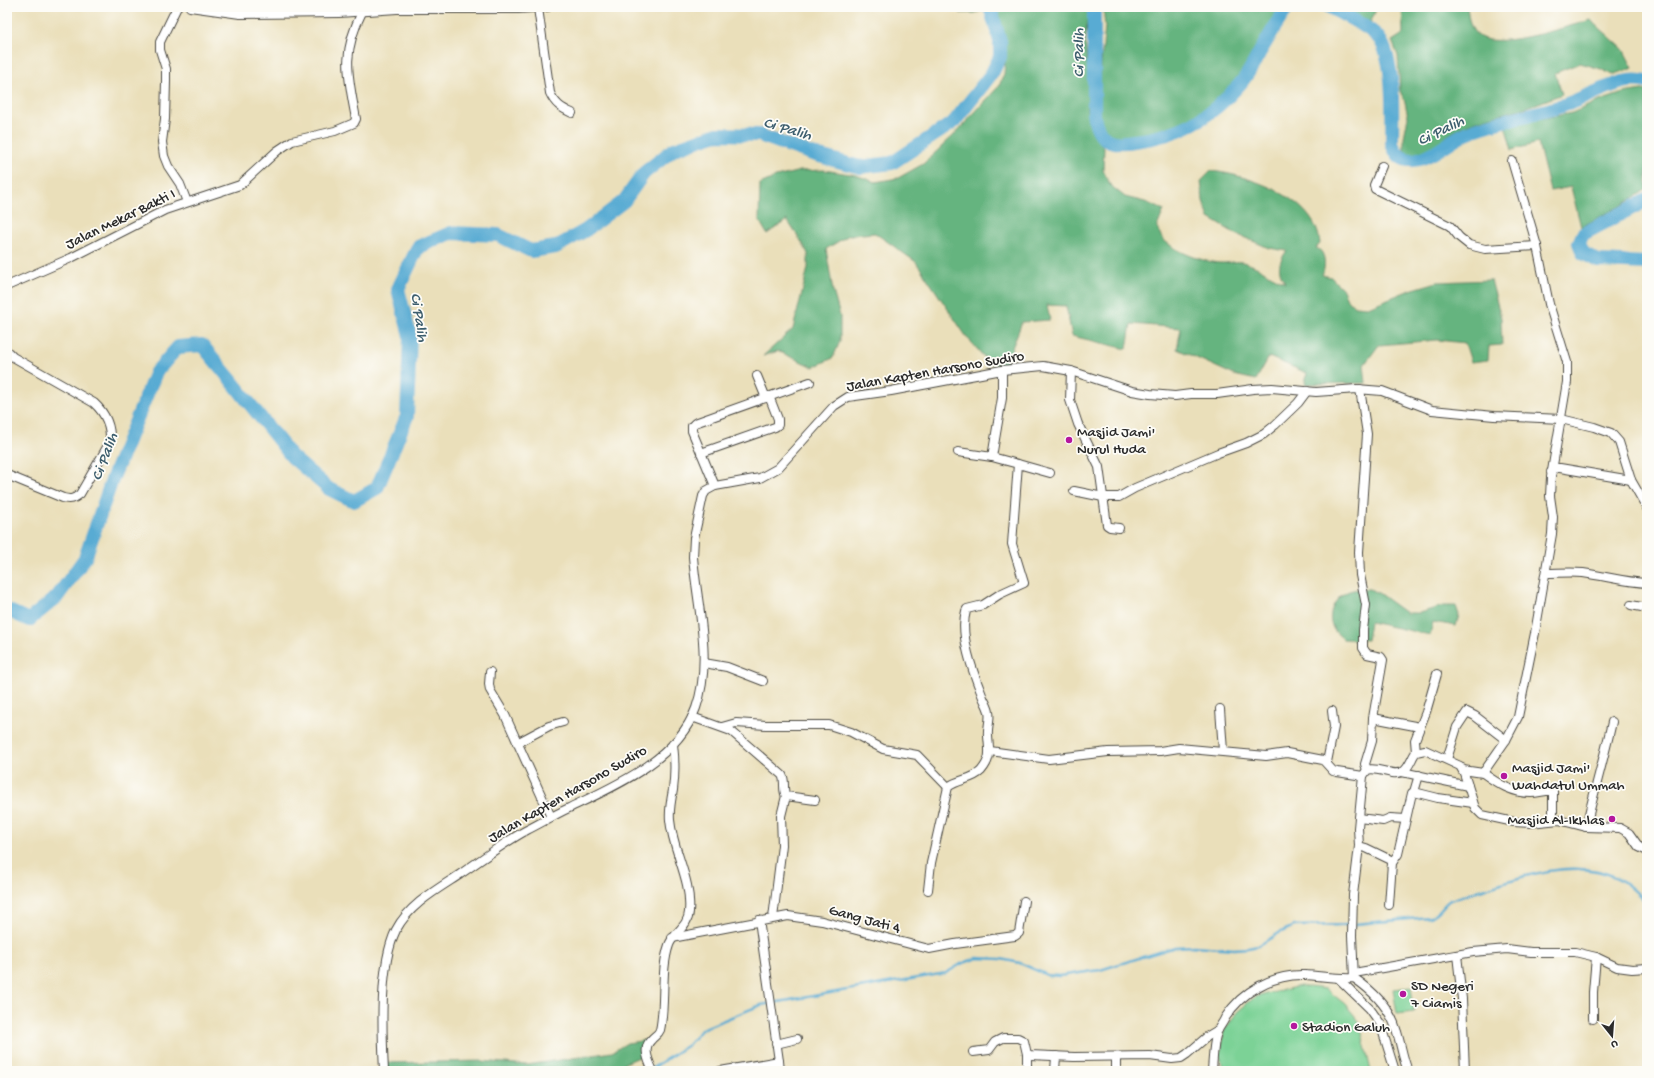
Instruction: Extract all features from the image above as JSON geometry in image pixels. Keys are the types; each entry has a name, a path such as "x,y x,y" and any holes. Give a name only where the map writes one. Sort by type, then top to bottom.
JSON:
{"street":[{"path":"177,7 160,42 160,50 166,69 165,119 162,142 166,161 180,184 187,202"},
{"path":"190,7 241,10 339,10 362,12 408,8 449,10 548,7"},
{"path":"538,8 550,93 553,100 559,107 572,113"},
{"name":"Jalan Mekar Bakti I","path":"7,286 71,258 165,210 240,185 277,151 292,141 335,131 354,123 356,119 347,72 347,57 354,29 362,12"},
{"path":"1483,774 1506,740 1518,717 1535,633 1552,534 1553,517 1550,496 1551,472 1567,382 1567,362 1549,304 1537,246 1512,161"},
{"path":"1382,166 1374,185 1375,189 1450,226 1459,237 1469,245 1485,248 1537,246"},
{"path":"7,351 13,357 94,403 103,413 110,430 110,442 80,494 76,498 70,500 7,475"},
{"name":"Jalan Kapten Harsono Sudiro","path":"384,1071 383,1020 385,967 392,940 403,919 435,891 501,846 552,817 622,781 657,758 673,744 692,717 703,681 704,663 693,557 694,538 703,496 706,491 715,486 760,478 778,468 834,406 848,397 891,391 1002,370 1043,366 1071,372 1132,391 1175,396 1191,394 1217,394 1259,388 1307,391 1360,389 1382,391 1432,410 1494,416 1561,419 1594,426 1611,433 1619,442 1631,480 1647,508"},
{"path":"992,457 1002,398 1002,370"},
{"path":"1071,372 1070,400 1078,424 1099,467 1107,525 1110,527 1119,528"},
{"path":"701,454 778,425 778,419 756,376"},
{"path":"715,486 692,432 692,426 695,423 810,382"},
{"path":"1360,389 1367,434 1358,552 1360,576 1366,605 1363,630 1363,648 1367,654 1381,657 1383,660 1373,718 1372,741 1365,764 1359,818 1359,846 1352,915 1354,975 1372,991 1390,1016 1397,1030 1408,1071"},
{"path":"1074,491 1103,497 1119,497 1135,488 1218,453 1246,443 1264,434 1298,403 1307,391"},
{"path":"958,452 992,457 1050,473"},
{"path":"928,890 932,863 948,787 953,783 972,778 979,772 985,766 990,751 988,735 990,714 974,675 965,640 965,614 967,609 983,604 1024,583 1012,544 1018,464"},
{"path":"1551,472 1556,468 1560,468 1631,480"},
{"path":"1546,573 1582,573 1615,578 1627,582 1647,582"},
{"path":"1631,605 1647,608"},
{"path":"704,663 727,666 763,681"},
{"path":"490,672 489,688 505,715 552,817"},
{"path":"1402,772 1408,766 1416,752 1415,740 1426,712 1437,674"},
{"path":"1220,709 1223,752"},
{"path":"1327,762 1334,727 1332,711"},
{"path":"1447,759 1457,727 1467,712 1475,716 1506,740"},
{"path":"692,717 722,727 734,733 784,778 784,793 786,796 781,816 782,845 774,918"},
{"path":"1373,718 1420,727"},
{"path":"517,743 549,726 563,722"},
{"path":"1586,827 1612,722"},
{"path":"722,727 736,723 766,725 829,725 851,732 883,749 917,755 948,787"},
{"path":"652,1068 647,1056 647,1045 660,1030 669,946 672,938 687,922 689,914 687,885 674,843 670,820 674,770 673,744"},
{"path":"990,751 1049,759 1108,752 1160,751 1179,748 1266,756 1287,753 1323,760 1337,772 1365,773 1373,769 1394,773 1402,772 1468,786"},
{"path":"1416,752 1425,750 1456,763 1463,770 1473,803 1478,813 1486,817 1530,823 1553,820 1564,821 1586,827 1620,828 1625,830 1639,847 1647,851"},
{"path":"1463,770 1483,774 1511,790 1528,793 1553,792 1553,820"},
{"path":"1389,905 1393,861 1398,854 1403,825 1419,775"},
{"path":"1414,792 1438,798 1473,803"},
{"path":"786,796 815,800"},
{"path":"1359,818 1383,821 1390,818 1406,819"},
{"path":"1359,846 1393,861"},
{"name":"Gang Jati 4","path":"672,938 759,920 792,916 822,921 931,949 955,944 1016,936 1019,933 1024,901"},
{"path":"759,920 780,1071"},
{"path":"1212,1071 1213,1049 1218,1030 1230,1011 1246,994 1266,982 1285,977 1304,975 1339,979 1457,954 1507,949 1531,952 1575,952 1596,957 1617,967 1632,969 1647,968"},
{"path":"1457,954 1462,999 1465,1071"},
{"path":"1593,1019 1593,992 1596,957"},
{"path":"1339,979 1358,996 1380,1023 1395,1071"},
{"path":"1380,1023 1390,1016"},
{"path":"1027,1054 1116,1058 1150,1056 1172,1059 1181,1058 1218,1030"},
{"path":"973,1052 989,1050 999,1040 1018,1038 1024,1041 1027,1054 1027,1071"},
{"path":"776,1044 797,1040"},
{"path":"1055,1071 1056,1056"},
{"path":"1116,1058 1116,1071"},
{"path":"720,1071 779,1061"}],"green space":[{"path":"956,7 984,7 985,10 975,13 960,13"},
{"path":"996,7 1089,7 1085,41 1089,81 1087,110 1091,127 1104,148 1103,170 1110,185 1125,197 1145,202 1164,210 1157,227 1162,238 1167,243 1181,252 1198,259 1222,263 1243,262 1285,282 1282,278 1280,270 1280,262 1287,251 1269,248 1236,234 1209,218 1203,201 1201,181 1211,171 1244,178 1279,192 1294,202 1307,214 1316,228 1320,244 1316,248 1322,252 1324,260 1322,275 1331,277 1342,288 1348,301 1355,306 1368,307 1410,290 1437,282 1491,280 1501,318 1502,345 1489,346 1488,360 1471,362 1465,343 1437,340 1379,345 1364,365 1366,383 1305,384 1307,373 1269,357 1256,380 1234,375 1177,349 1181,328 1131,324 1127,349 1072,336 1066,306 1047,305 1050,320 1022,322 1005,366 990,364 966,336 916,262 875,233 849,235 826,249 833,291 840,316 840,341 833,358 813,367 778,351 763,356 793,329 808,268 808,254 787,220 767,234 759,220 760,184 776,177 800,171 824,170 856,175 875,182 898,178 923,164 953,136 999,86 1004,74 1006,51 1004,36"},
{"path":"1103,7 1282,7 1239,80 1203,112 1185,124 1167,132 1124,138 1110,135 1103,128 1099,119 1101,63 1105,27"},
{"path":"1342,7 1377,7 1370,24"},
{"path":"1402,7 1467,7 1470,24 1476,34 1490,40 1503,40 1534,35 1591,20 1623,49 1633,68 1612,75 1601,69 1580,63 1555,73 1562,94 1529,106 1469,124 1455,131 1431,148 1417,154 1408,155 1404,150 1404,137 1408,117 1405,102 1400,91 1398,56 1392,41 1403,34"},
{"path":"1642,90 1647,91 1647,189 1624,204 1581,227 1571,187 1550,191 1538,143 1512,150 1505,125 1572,113 1594,103 1623,93"},
{"path":"1369,589 1377,592 1406,613 1419,613 1443,606 1456,606 1459,615 1456,626 1433,622 1430,635 1370,622 1367,640 1343,639 1335,631 1332,625 1332,608 1338,599 1347,592"},
{"name":"Stadion Galuh","path":"1300,986 1326,989 1345,1004 1359,1021 1371,1071 1224,1071 1220,1056 1224,1031 1237,1012 1255,997"},
{"path":"1411,987 1414,1012 1397,1014 1393,989"},
{"path":"647,1040 644,1055 623,1064 626,1071 384,1071 383,1063 482,1061 527,1065 612,1052 627,1043"}],"waterway":[{"name":"Ci Palih","path":"7,610 29,620 57,597 85,558 113,477 156,372 178,347 202,345 292,457 329,489 354,501 377,488 407,416 410,336 398,289 418,247 451,233 498,235 531,251 556,247 586,230 624,201 644,173 674,149 717,134 759,135 812,154 860,167 892,163 954,122 992,73 1000,57 1000,41 990,7"},
{"name":"Ci Palih","path":"1094,7 1094,118 1103,137 1113,142 1150,139 1165,135 1180,130 1206,116 1218,107 1246,76 1278,22 1289,7"},
{"name":"Ci Palih","path":"1329,7 1366,27 1376,35 1382,44 1387,56 1392,86 1392,143 1399,156 1409,160 1419,159 1426,156 1464,134 1497,122 1564,105 1623,82 1647,82"},
{"name":"Ci Palih","path":"1647,200 1583,234 1579,243 1583,253 1598,261 1647,263"},
{"path":"648,1071 688,1045 702,1029 761,1005 946,973 961,964 977,958 1001,959 1020,963 1047,975 1059,976 1100,970 1175,947 1194,946 1234,949 1248,948 1258,946 1294,926 1345,925 1430,917 1436,914 1450,900 1512,880 1557,870 1579,869 1600,872 1623,881 1647,903"}],"place":[{"name":"Masjid Jami' Nurul Huda","path":"1069,440"},
{"name":"Masjid Jami' Wahdatul Ummah","path":"1504,776"},
{"name":"Masjid Al-Ikhlas","path":"1612,819"},
{"name":"SD Negeri 7 Ciamis","path":"1403,994"},
{"name":"Stadion Galuh","path":"1294,1026"}]}
